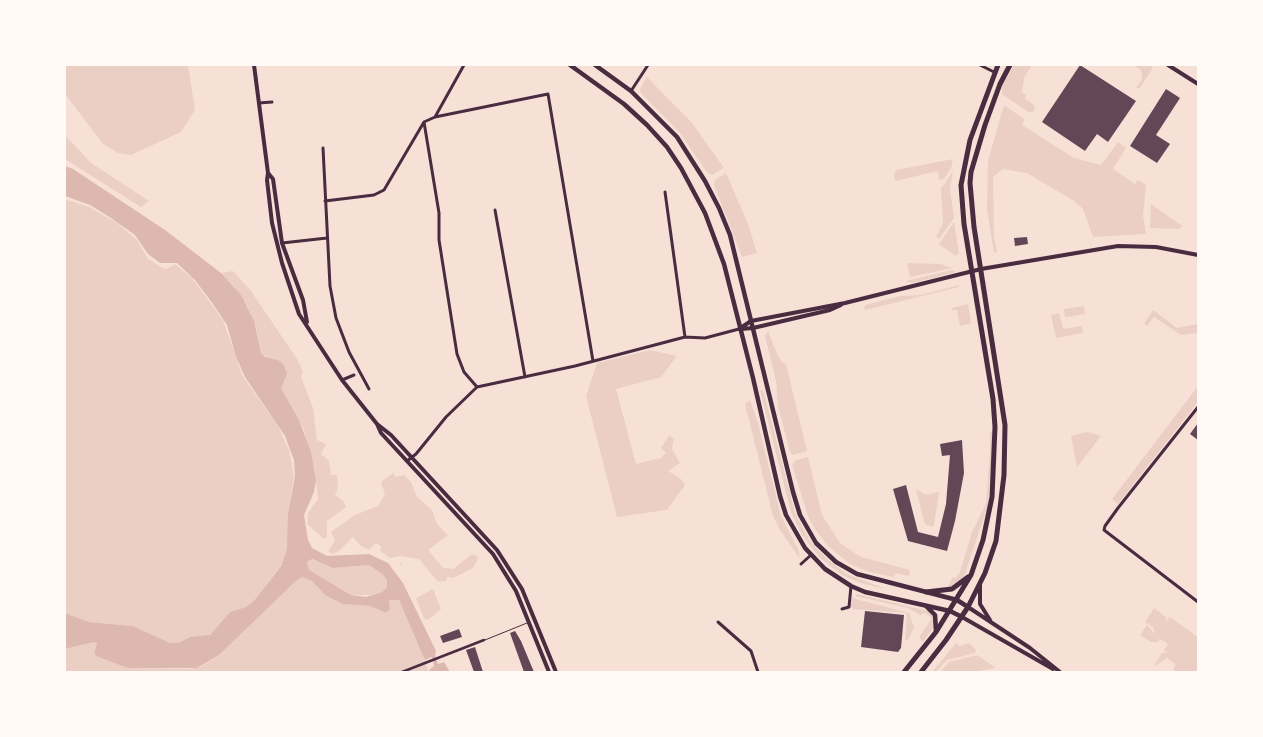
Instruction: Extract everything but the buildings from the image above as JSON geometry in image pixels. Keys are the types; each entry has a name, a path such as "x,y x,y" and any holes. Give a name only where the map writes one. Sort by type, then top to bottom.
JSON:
{"main road":[{"path":"570,65 624,104 667,147 706,213 716,240 755,386 780,496 795,532 811,555 825,569 851,586 866,592 950,611 962,617"},
{"path":"595,65 631,91 677,137 706,181 730,235 793,492 807,530 826,554 846,569 870,579 957,600 968,607"},
{"path":"904,672 936,632 971,575 983,540 992,497 995,428 962,210 963,174 970,140 998,65"},
{"path":"921,672 968,607 980,584 996,541 1005,452 1002,398 971,208 971,172 987,118 1010,65"},
{"path":"926,592 952,589 971,575"},
{"path":"925,605 935,615 936,632"}],"street":[{"path":"254,65 276,244 299,314 308,325 342,380 377,424 381,433 493,554 507,574 549,672"},
{"path":"435,117 464,65"},
{"path":"631,91 648,65"},
{"path":"980,65 994,72"},
{"path":"1168,65 1198,84"},
{"path":"325,201 374,195 384,190 411,148 424,122 435,117 548,94 593,361"},
{"path":"259,103 272,102"},
{"path":"424,122 439,213 437,232 457,354 464,372 477,387"},
{"path":"323,148 330,286 336,318 349,352 369,388"},
{"path":"268,173 273,179 277,222 282,243 303,300 308,325"},
{"path":"665,192 685,336"},
{"path":"495,210 525,377"},
{"path":"276,244 327,238"},
{"path":"740,329 751,321 845,303 980,269 1118,246 1156,247 1198,255"},
{"path":"407,461 446,417 477,387 593,361 685,336 705,338 740,329 753,328 830,310 845,303"},
{"path":"342,380 354,375"},
{"path":"1198,407 1118,508 1104,530 1198,602"},
{"path":"377,424 387,430 497,550 522,589 556,672"},
{"path":"801,564 811,555"},
{"path":"980,584 980,604 992,624"},
{"path":"842,609 849,607 851,586"},
{"path":"968,607 1030,648 1058,672"},
{"path":"962,617 1058,672"},
{"path":"718,622 751,651 758,672"},
{"path":"402,672 427,664 484,640"}],"lane":[{"path":"484,640 534,620"}],"shaded area":[{"path":"65,65 188,65 195,110 181,132 131,155 118,153 103,144 65,94"},
{"path":"1014,65 1032,65 1024,78 1022,92 1026,95 1025,99 1035,106 1033,112 1028,112 1002,94 1002,86"},
{"path":"1133,65 1152,65 1152,69 1140,88 1136,88 1142,79 1141,70"},
{"path":"647,77 692,123 724,168 712,175 706,171 680,133 641,93 640,89"},
{"path":"1004,105 1024,119 1022,125 1074,158 1101,165 1118,142 1126,148 1113,169 1135,184 1138,180 1146,185 1143,215 1146,234 1093,237 1083,209 1074,201 1027,173 1003,169 993,177 994,237 997,252 994,253 987,209 988,161"},
{"path":"65,135 91,163 149,201 141,207 65,159"},
{"path":"953,159 951,168 944,179 939,180 938,171 895,181 894,174 897,170"},
{"path":"65,166 73,169 165,230 221,273 241,295 254,321 261,353 265,357 278,360 284,365 287,374 281,388 299,420 311,452 316,480 314,492 304,515 308,540 312,548 327,556 369,554 388,563 403,583 436,651 435,656 438,664 444,662 450,672 427,672 434,666 432,657 425,660 399,600 389,600 390,609 386,613 370,606 342,604 325,595 312,581 302,577 219,655 197,668 128,668 96,656 94,652 97,644 94,642 65,649 65,613 89,622 133,626 170,643 178,643 190,637 210,635 230,612 246,607 253,602 281,566 287,549 288,514 295,476 294,460 285,436 245,377 236,357 227,325 195,280 177,263 160,263 148,254 135,235 111,218 90,205 65,196","holes":["312,559 333,568 369,565 387,580 387,587 382,592 366,597 351,595 309,570 307,562"]},
{"path":"953,171 950,189 954,218 939,239 936,237 943,223 941,189"},
{"path":"726,173 748,224 757,253 742,257 714,185 715,180"},
{"path":"65,199 89,207 117,223 137,240 148,259 166,269 175,264 192,278 223,320 242,375 278,426 289,450 294,476 288,514 288,543 284,561 253,602 246,607 230,612 213,632 206,637 190,637 178,643 170,643 133,626 89,622 65,613"},
{"path":"1151,204 1182,226 1180,229 1150,228"},
{"path":"954,222 959,253 956,256 939,244"},
{"path":"907,263 941,264 952,268 910,277"},
{"path":"952,270 956,272 912,283 906,281"},
{"path":"233,271 251,291 297,359 303,371 301,377 313,408 317,440 326,444 321,454 329,461 331,475 337,475 338,488 335,495 344,502 346,507 327,521 327,537 324,539 307,524 308,513 318,499 315,472 304,430 281,388 286,369 278,360 268,358 261,353 256,328 248,308 235,288 221,273"},
{"path":"959,285 959,287 865,310 864,308 866,305 900,296 921,295"},
{"path":"968,304 971,323 960,326 957,310 952,310 952,308"},
{"path":"1084,306 1085,314 1065,317 1064,309"},
{"path":"1153,310 1177,328 1198,324 1198,333 1181,335 1154,317 1147,326 1144,324"},
{"path":"1059,313 1063,329 1082,326 1083,333 1056,338 1051,315"},
{"path":"768,331 778,356 786,364 807,451 793,455 790,452 778,406 776,381 765,336"},
{"path":"650,350 677,356 661,377 616,389 636,464 661,458 666,453 661,448 669,436 674,438 672,449 680,463 668,471 680,478 685,485 667,510 617,517 586,396 597,363"},
{"path":"1198,386 1198,402 1118,504 1112,499"},
{"path":"760,390 763,390 795,513 810,541 828,560 847,574 886,589 860,583 842,575 820,558 802,535 791,512"},
{"path":"750,400 758,423 781,516 799,551 800,559 780,530 773,516 745,404"},
{"path":"990,431 993,434 988,505 965,574 956,585 947,588 953,577 956,578 960,572 972,532 986,504"},
{"path":"1087,432 1101,436 1077,467 1071,436"},
{"path":"808,457 822,515 840,543 861,557 910,570 909,576 895,573 894,577 869,572 850,564 828,546 808,516 792,465 796,460"},
{"path":"393,473 396,477 404,475 411,482 417,497 432,510 437,524 448,535 428,550 443,568 453,569 472,554 479,557 473,568 453,578 447,577 446,581 438,582 419,559 400,556 390,558 380,551 381,546 376,543 369,550 361,546 353,537 339,551 333,554 328,551 335,541 331,532 355,515 378,506 385,494 381,482"},
{"path":"916,489 926,495 939,492 934,525 932,527 925,524"},
{"path":"311,559 333,568 369,565 387,580 387,587 382,592 371,595 351,595 309,570 307,562"},
{"path":"302,577 312,581 325,595 342,604 370,606 386,613 390,609 389,600 399,600 421,647 428,671 65,672 65,649 94,642 97,644 94,650 98,657 114,661 128,668 189,669 200,667 219,655"},
{"path":"433,589 441,609 428,620 424,619 416,598"},
{"path":"857,594 928,611 934,618 933,628 923,642 919,637 932,618 925,613 920,615 908,608 855,596"},
{"path":"852,598 909,613 914,627 909,639 905,641 907,613 853,609 851,606"},
{"path":"1154,608 1167,618 1165,623 1170,617 1198,637 1198,672 1173,672 1175,664 1167,658 1153,667 1162,653 1167,652 1164,650 1168,644 1160,639 1158,642 1151,642 1140,635 1147,625 1155,634 1153,627 1145,622"},
{"path":"956,643 960,646 969,643 976,650 975,653 947,660 936,672 932,672"},
{"path":"977,655 996,668 974,672 940,672 949,662"}]}
